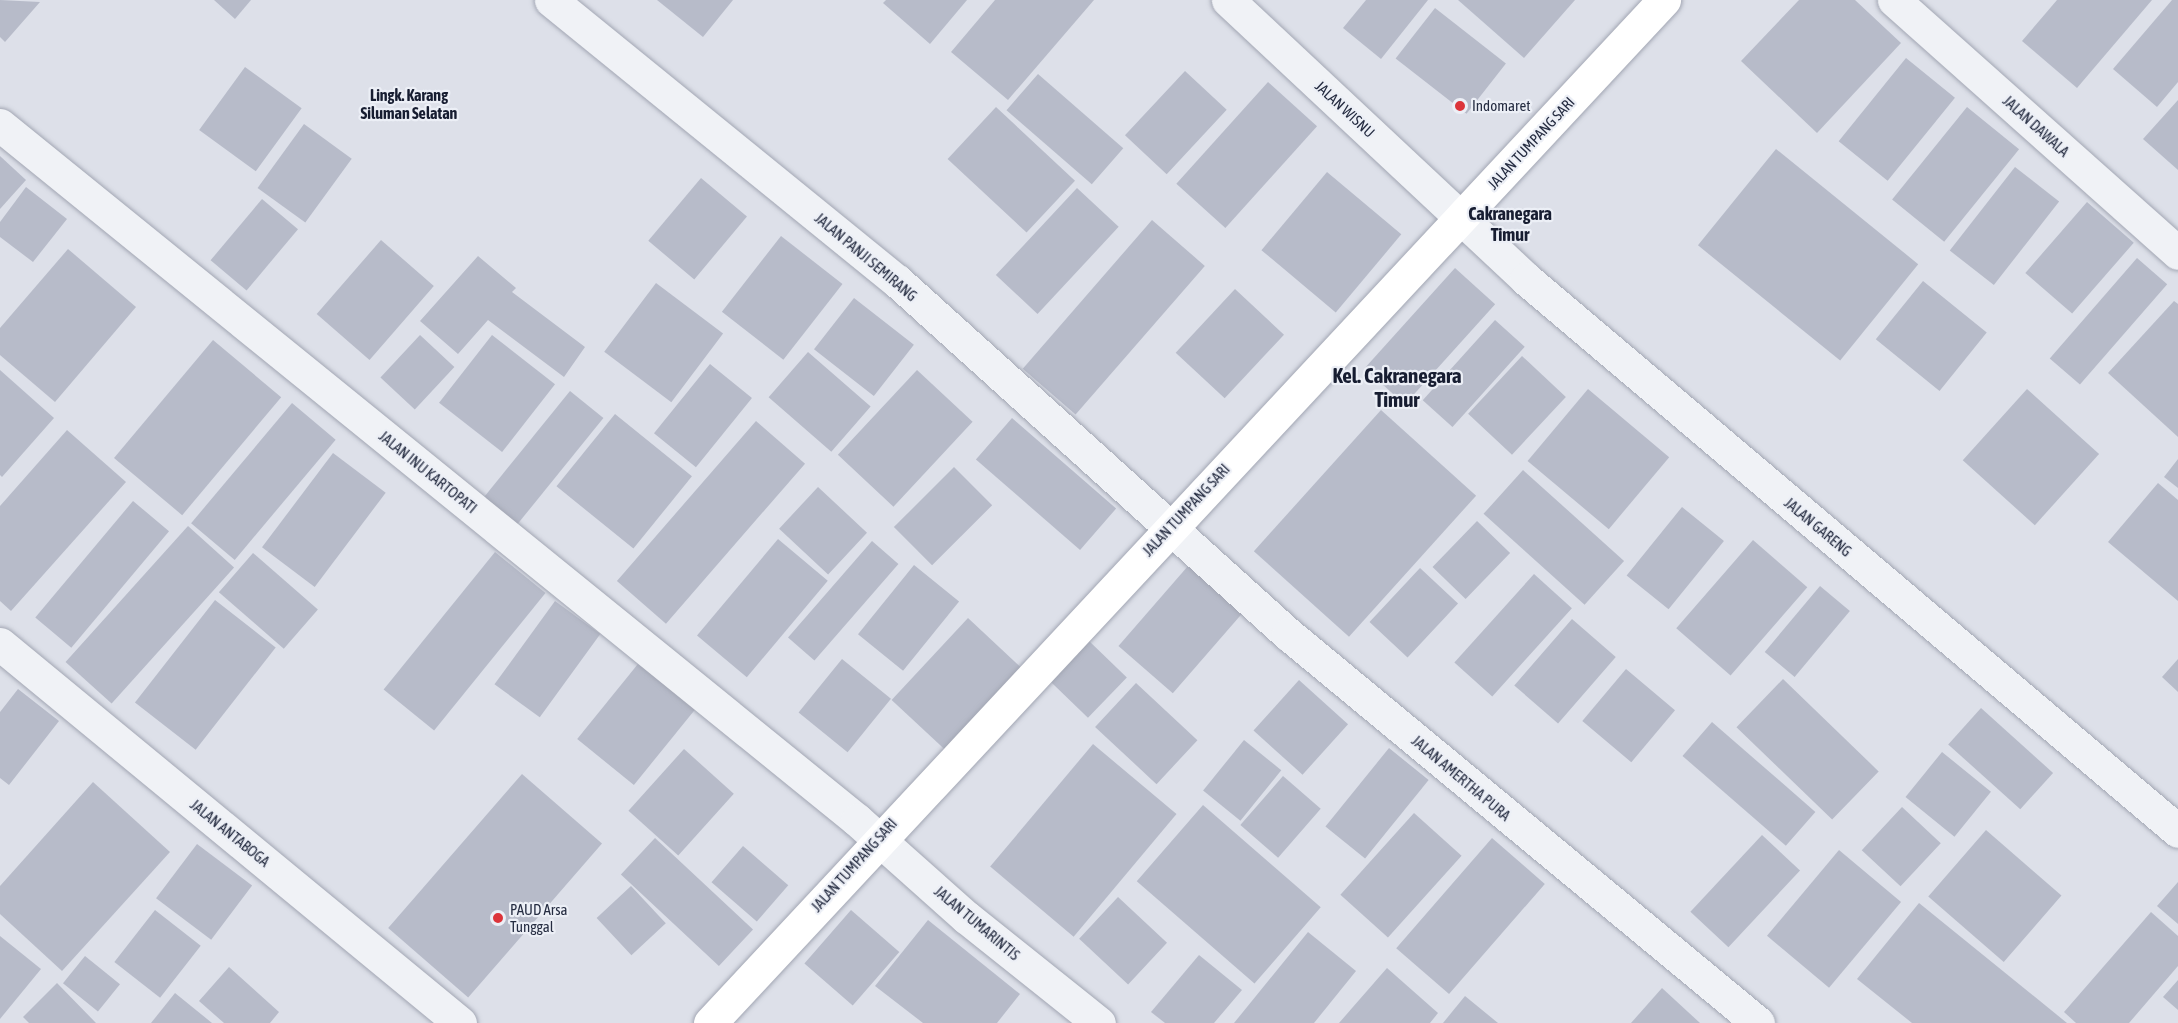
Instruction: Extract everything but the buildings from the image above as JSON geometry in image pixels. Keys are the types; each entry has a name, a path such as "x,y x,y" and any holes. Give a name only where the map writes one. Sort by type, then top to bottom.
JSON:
{"main road":[{"name":"JALAN TUMPANG SARI","path":"710,1023 868,829 1167,529 1461,219 1664,0"}],"street":[{"name":"JALAN PANJI SEMIRANG","path":"551,0 897,281 1167,529"},
{"name":"JALAN WISNU","path":"1228,0 1461,219"},
{"name":"JALAN DAWALA","path":"1894,0 2178,253"},
{"name":"JALAN INU KARTOPATI","path":"0,125 868,829"},
{"name":"JALAN GARENG","path":"1461,219 1535,287 2178,831"},
{"name":"JALAN AMERTHA PURA","path":"1167,529 1510,821 1758,1023"},
{"name":"JALAN ANTABOGA","path":"0,644 460,1023"},
{"name":"JALAN TUMARINTIS","path":"868,829 966,917 1100,1023"}],"place":[{"name":"Indomaret","path":"1460,106"},
{"name":"PAUD Arsa Tunggal","path":"498,918"}],"district":[{"name":"Lingk. Karang Siluman Selatan","path":"409,104"},
{"name":"Cakranegara Timur","path":"1510,225"},
{"name":"Kel. Cakranegara Timur","path":"1397,387"}]}
